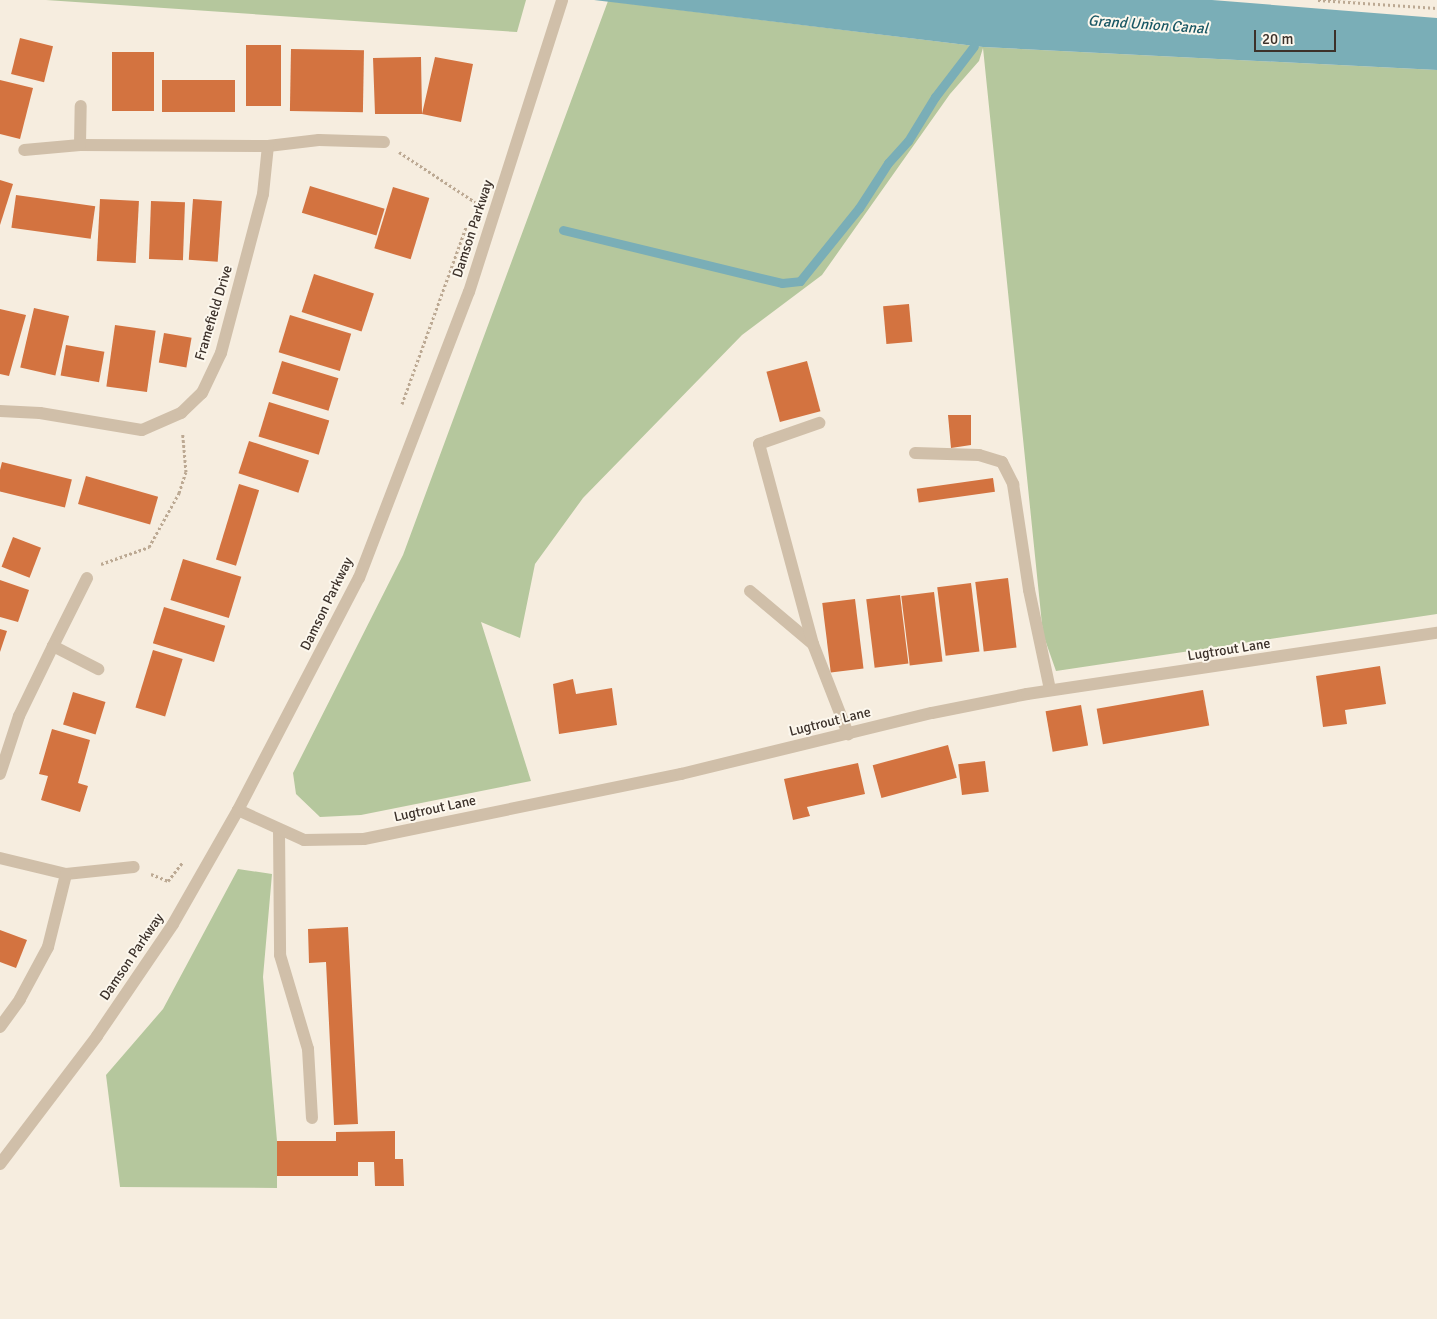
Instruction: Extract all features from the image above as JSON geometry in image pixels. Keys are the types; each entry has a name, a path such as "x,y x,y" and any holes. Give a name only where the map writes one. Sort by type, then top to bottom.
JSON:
{"street":[{"name":"Damson Parkway","path":"0,1164 97,1036 173,924 238,810 359,578 469,292 562,0"},
{"path":"80,145 81,106"},
{"path":"24,150 80,145 268,146 318,140 384,142"},
{"name":"Framefield Drive","path":"0,411 40,413 142,430 182,413 202,393 221,353 263,194 268,146"},
{"path":"819,423 760,444 813,644 848,734"},
{"path":"915,454 979,455 1002,462 1013,484 1028,590 1050,690"},
{"path":"0,774 19,716 86,578"},
{"path":"750,591 813,644"},
{"name":"Lugtrout Lane","path":"238,810 304,840 364,839 681,774 932,713 1050,690 1437,633"},
{"path":"52,646 98,669"},
{"path":"279,830 280,955 308,1049 312,1118"},
{"path":"0,858 66,874 134,867"},
{"path":"0,1027 20,999 48,947 66,874"}],"path":[{"path":"1318,0 1437,8"},
{"path":"384,142 475,202"},
{"path":"472,212 478,193"},
{"path":"398,413 468,221"},
{"path":"86,578 95,566 150,547 179,493 186,472 182,413"},
{"path":"168,881 186,858"},
{"path":"168,881 210,858"},
{"path":"134,867 168,881"}],"green space":[{"path":"46,0 526,0 517,32"},
{"path":"608,1 983,47 1437,70 1437,614 1056,671 1043,634 983,48 979,61 950,94 822,275 742,335 583,498 535,564 520,638 481,622 531,781 361,815 320,817 296,794 293,773 403,555"},
{"path":"238,869 272,874 263,977 277,1141 277,1188 120,1187 106,1075 163,1009"}],"water":[{"name":"Grand Union Canal","path":"594,0 1212,0 1437,18 1437,70 983,47"}],"building":[{"path":"20,38 53,46 44,82 11,74"},
{"path":"246,45 281,45 281,106 246,106"},
{"path":"291,49 364,50 363,112 290,111"},
{"path":"112,52 154,52 154,111 112,111"},
{"path":"421,57 422,114 375,114 373,58"},
{"path":"435,57 473,64 461,122 422,114"},
{"path":"0,80 33,88 20,139 0,134"},
{"path":"162,80 235,80 235,112 162,112"},
{"path":"0,180 13,184 0,225"},
{"path":"310,186 385,209 376,236 302,213"},
{"path":"393,187 429,198 411,259 374,248"},
{"path":"16,195 95,206 91,239 11,228"},
{"path":"100,199 139,201 136,263 97,261"},
{"path":"193,199 222,201 218,262 189,260"},
{"path":"151,201 185,202 183,260 149,259"},
{"path":"314,274 374,293 362,332 302,312"},
{"path":"909,304 912,342 886,344 883,306"},
{"path":"34,308 69,316 55,376 20,367"},
{"path":"0,309 26,315 9,376 0,374"},
{"path":"290,315 351,334 340,371 279,352"},
{"path":"115,325 156,331 147,392 106,386"},
{"path":"164,333 192,338 186,367 159,363"},
{"path":"66,345 104,352 99,382 61,376"},
{"path":"282,361 338,378 328,411 272,394"},
{"path":"807,361 820,411 780,422 766,372"},
{"path":"269,402 329,420 319,455 258,436"},
{"path":"948,415 971,415 971,445 951,448"},
{"path":"249,441 309,460 298,493 238,473"},
{"path":"2,462 72,479 65,508 0,491"},
{"path":"86,476 158,497 150,525 78,504"},
{"path":"993,478 995,492 919,503 917,489"},
{"path":"239,484 259,490 236,566 216,560"},
{"path":"13,537 41,548 30,578 2,567"},
{"path":"183,559 241,577 229,618 170,600"},
{"path":"1008,578 1017,647 984,651 975,582"},
{"path":"0,580 29,590 18,622 0,617"},
{"path":"971,583 979,651 946,656 937,587"},
{"path":"934,592 943,661 910,665 901,596"},
{"path":"900,595 908,663 875,668 866,599"},
{"path":"855,599 864,668 831,672 822,603"},
{"path":"164,607 225,626 214,662 153,643"},
{"path":"0,629 7,631 0,652"},
{"path":"153,650 183,659 165,716 135,707"},
{"path":"1380,666 1386,704 1345,710 1347,724 1323,727 1316,676"},
{"path":"573,679 576,694 612,688 617,725 559,734 553,684"},
{"path":"1203,690 1209,725 1103,744 1097,709"},
{"path":"73,692 106,702 96,734 63,725"},
{"path":"1081,705 1088,745 1053,752 1046,711"},
{"path":"52,729 90,740 78,783 88,786 80,812 41,800 48,776 39,774"},
{"path":"948,745 957,778 881,798 873,765"},
{"path":"985,761 989,792 962,795 958,764"},
{"path":"858,763 865,794 807,807 810,816 793,820 784,779"},
{"path":"348,927 358,1124 334,1125 326,962 309,963 308,929"},
{"path":"0,930 27,940 16,968 0,962"},
{"path":"395,1131 395,1159 403,1159 404,1186 375,1186 374,1162 358,1162 358,1176 277,1176 277,1141 336,1141 336,1132"}],"waterway":[{"path":"563,230 782,283 800,281 859,208 888,163 908,141 935,97 974,46"}]}
